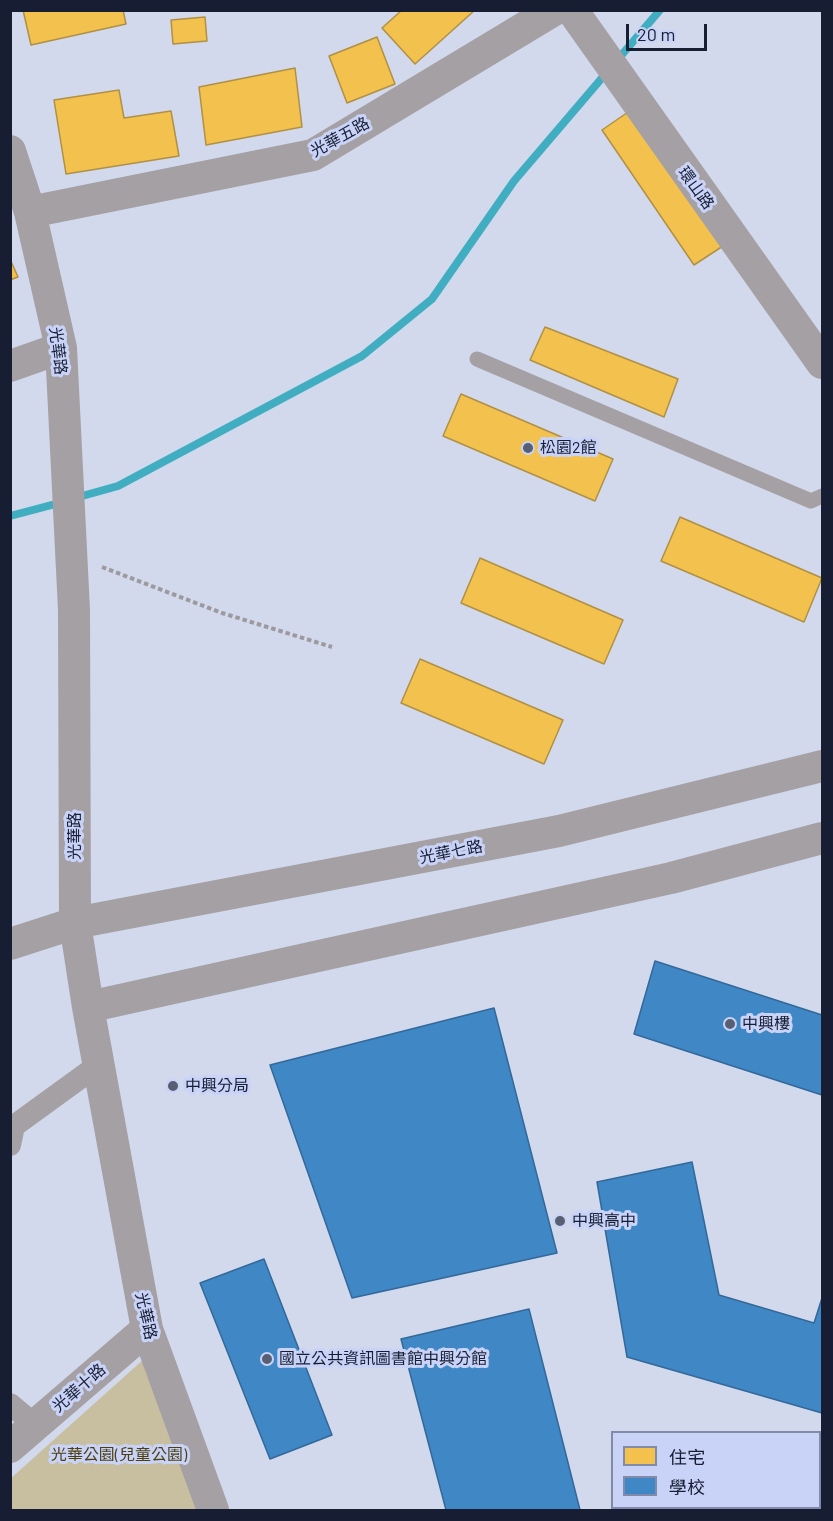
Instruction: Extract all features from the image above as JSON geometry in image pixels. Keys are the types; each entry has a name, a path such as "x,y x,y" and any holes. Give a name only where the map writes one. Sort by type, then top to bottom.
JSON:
{"street":[{"name":"光華五路","path":"30,212 314,154 554,10"},
{"name":"環山路","path":"572,10 822,361"},
{"name":"光華路","path":"10,152 30,212 61,348 74,610 75,923 87,1006 147,1329 213,1510"},
{"path":"10,366 61,348"},
{"name":"光華七路","path":"10,944 75,923 559,831 822,766"},
{"path":"87,1006 671,878 822,838"},
{"path":"10,1145 14,1126 98,1065"},
{"name":"光華十路","path":"10,1447 147,1329"},
{"path":"10,1404 35,1425"}],"lane":[{"path":"477,359 811,501 822,495"}],"path":[{"path":"71,563 96,565 222,613 332,646"}],"green space":[{"name":"光華公園(兒童公園)","path":"144,1359 198,1510 11,1510 10,1479"}],"building: 住宅":[{"path":"23,10 123,10 126,24 31,45"},
{"path":"402,10 475,10 415,64 382,28"},
{"path":"205,17 207,41 173,44 171,20"},
{"path":"377,37 395,84 347,103 329,56"},
{"path":"295,68 302,127 206,145 199,87"},
{"path":"119,90 124,118 171,111 179,156 66,174 54,100"},
{"path":"631,110 723,246 694,265 602,130"},
{"path":"10,259 18,277 10,280"},
{"path":"545,327 678,379 664,417 530,360"},
{"name":"松園2館","path":"461,394 613,459 595,501 443,436"},
{"path":"680,517 822,578 804,622 661,561"},
{"path":"480,558 623,620 604,664 461,603"},
{"path":"420,659 563,720 544,764 401,703"}],"building: 學校":[{"name":"中興樓","path":"655,961 822,1015 822,1095 634,1034"},
{"path":"494,1008 557,1253 352,1298 270,1065"},
{"path":"692,1162 719,1295 814,1323 822,1298 822,1413 627,1357 597,1182"},
{"name":"國立公共資訊圖書館中興分館","path":"264,1259 332,1435 270,1459 200,1283"},
{"path":"529,1309 580,1510 446,1510 401,1339"}],"waterway":[{"path":"75,498 118,486 362,356 432,299 514,181 660,10"},
{"path":"10,516 63,502"}],"place":[{"name":"松園2館","path":"528,448"},
{"name":"中興樓","path":"730,1024"},
{"name":"中興分局","path":"173,1086"},
{"name":"中興高中","path":"560,1221"},
{"name":"國立公共資訊圖書館中興分館","path":"267,1359"}]}
